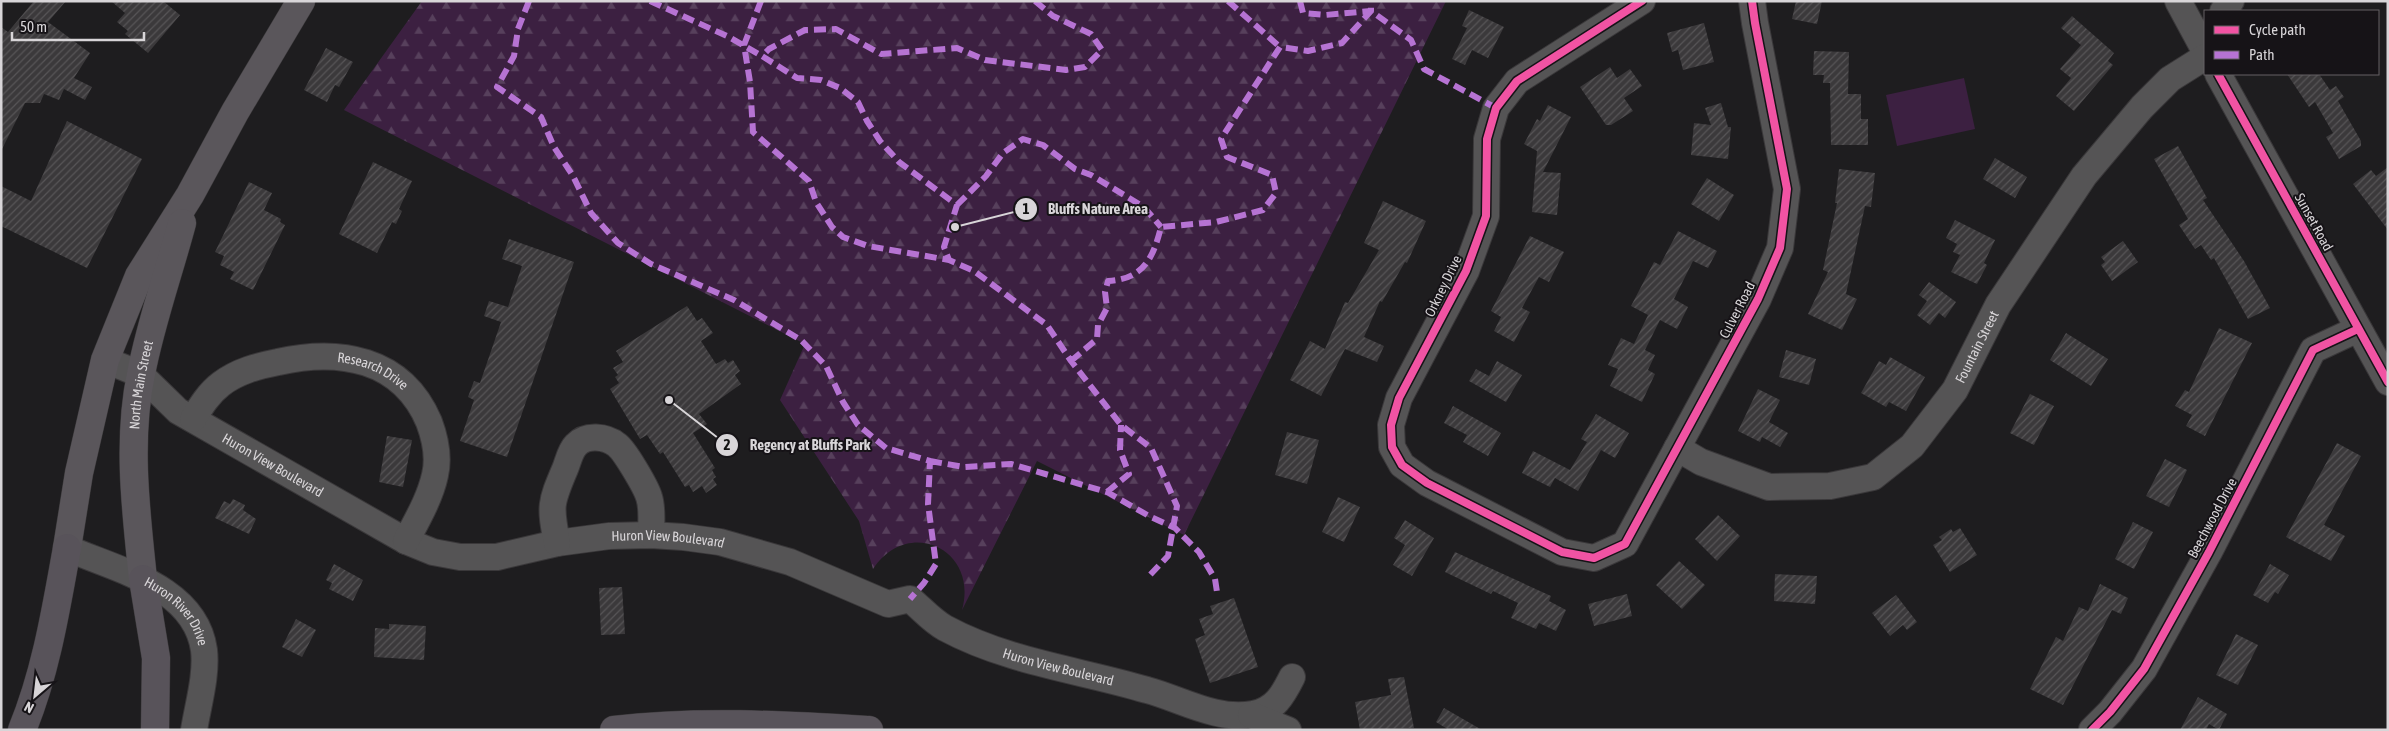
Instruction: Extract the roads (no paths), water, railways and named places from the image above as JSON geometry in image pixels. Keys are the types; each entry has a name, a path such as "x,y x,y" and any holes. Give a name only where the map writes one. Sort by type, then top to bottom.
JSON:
{"highway":[{"path":"22,730 30,711 50,643 67,548"},
{"path":"143,579 156,658 155,730"},
{"path":"614,730 682,724 740,723 868,730"}],"main road":[{"name":"North Main Street","path":"67,548 81,464 105,360 139,276 190,195 239,105 301,1"},
{"name":"North Main Street","path":"143,579 136,504 134,437 140,374 190,195"}],"street":[{"name":"Orkney Drive","path":"1562,552 1427,483 1402,465 1392,447 1391,426 1399,398 1466,271 1486,216 1486,139 1496,108 1517,81 1642,1"},
{"name":"Culver Road","path":"1562,552 1594,558 1625,544 1758,299 1780,248 1787,189 1754,23 1752,1"},
{"path":"2178,1 2202,36"},
{"name":"Fountain Street","path":"1676,448 1700,462 1769,486 1830,486 1873,477 1912,446 1954,390 1998,306 2084,176 2142,107 2170,79 2204,58"},
{"name":"Sunset Road","path":"2219,75 2388,382"},
{"name":"Beechwood Drive","path":"2092,730 2110,712 2144,669 2209,552 2313,350 2358,329"},
{"name":"Research Drive","path":"193,419 203,402 221,384 245,370 264,365 306,355 341,356 360,360 384,371 404,386 423,408 436,450 436,474 428,497 406,541"},
{"name":"Huron View Boulevard","path":"105,360 140,374 178,411 406,541 433,552 460,557 497,557 557,543 651,534 720,542 790,562 888,604 910,599 944,627 1004,653 1148,690 1214,713 1251,715 1288,730"},
{"path":"557,543 551,511 553,497 574,446 582,439 596,437 610,440 619,446 649,496 652,509 651,534"},
{"name":"Huron River Drive","path":"67,548 143,579 168,594 198,625 204,651 194,730"},
{"name":"Huron View Boulevard","path":"1251,715 1274,705 1282,698 1292,677"}],"place":[{"name":"Bluffs Nature Area","path":"955,227"},
{"name":"Regency at Bluffs Park","path":"669,400"}]}
